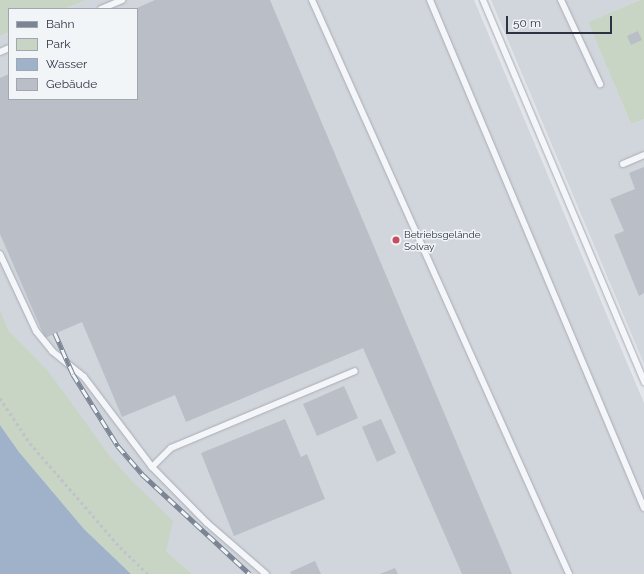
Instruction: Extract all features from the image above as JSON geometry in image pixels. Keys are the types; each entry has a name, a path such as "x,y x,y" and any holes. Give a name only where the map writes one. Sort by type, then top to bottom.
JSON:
{"lane":[{"path":"103,8 122,0"},
{"path":"312,0 569,574"},
{"path":"430,0 644,508"},
{"path":"483,0 644,382"},
{"path":"561,0 600,84"},
{"path":"623,164 644,155"},
{"path":"0,254 36,331 52,351 93,388 152,468 207,523 266,574"},
{"path":"152,468 172,448 355,371"}],"path":[{"path":"0,398 30,443 120,547 148,574"}],"shaded area":[{"path":"86,0 474,0 644,403 644,574 192,574 166,551 131,480 107,452 48,372 9,331 0,310 0,36 8,32 8,100 138,100 138,8 66,8"},
{"path":"491,0 640,0 588,22 631,124 644,119 644,364"}],"green space":[{"path":"0,0 86,0 66,8 8,8 8,32 0,36"},
{"path":"640,0 644,0 644,119 631,124 588,22"},
{"path":"0,310 9,331 48,371 107,452 131,480 173,521 166,551 192,574 131,574 84,529 19,452 0,425"}],"water":[{"path":"0,425 19,452 84,529 131,574 0,574"}],"building":[{"path":"155,0 270,0 512,574 462,574 363,348 186,422 175,395 122,417 82,322 45,338 0,234 0,78 8,74 8,100 138,100 137,8"},
{"path":"638,31 642,40 631,45 627,36"},
{"path":"644,167 644,293 639,296 614,235 624,231 610,199 635,189 629,173"},
{"path":"344,386 358,418 317,436 303,404"},
{"path":"285,419 301,457 307,454 325,499 234,536 201,453"},
{"path":"381,419 396,453 377,462 362,427"},
{"path":"315,561 321,574 291,574 290,572"},
{"path":"395,568 398,574 380,574"}],"railway":[{"path":"55,333 73,374 118,446 142,474 250,574"}],"place":[{"name":"Betriebsgelände Solvay","path":"396,240"}]}
